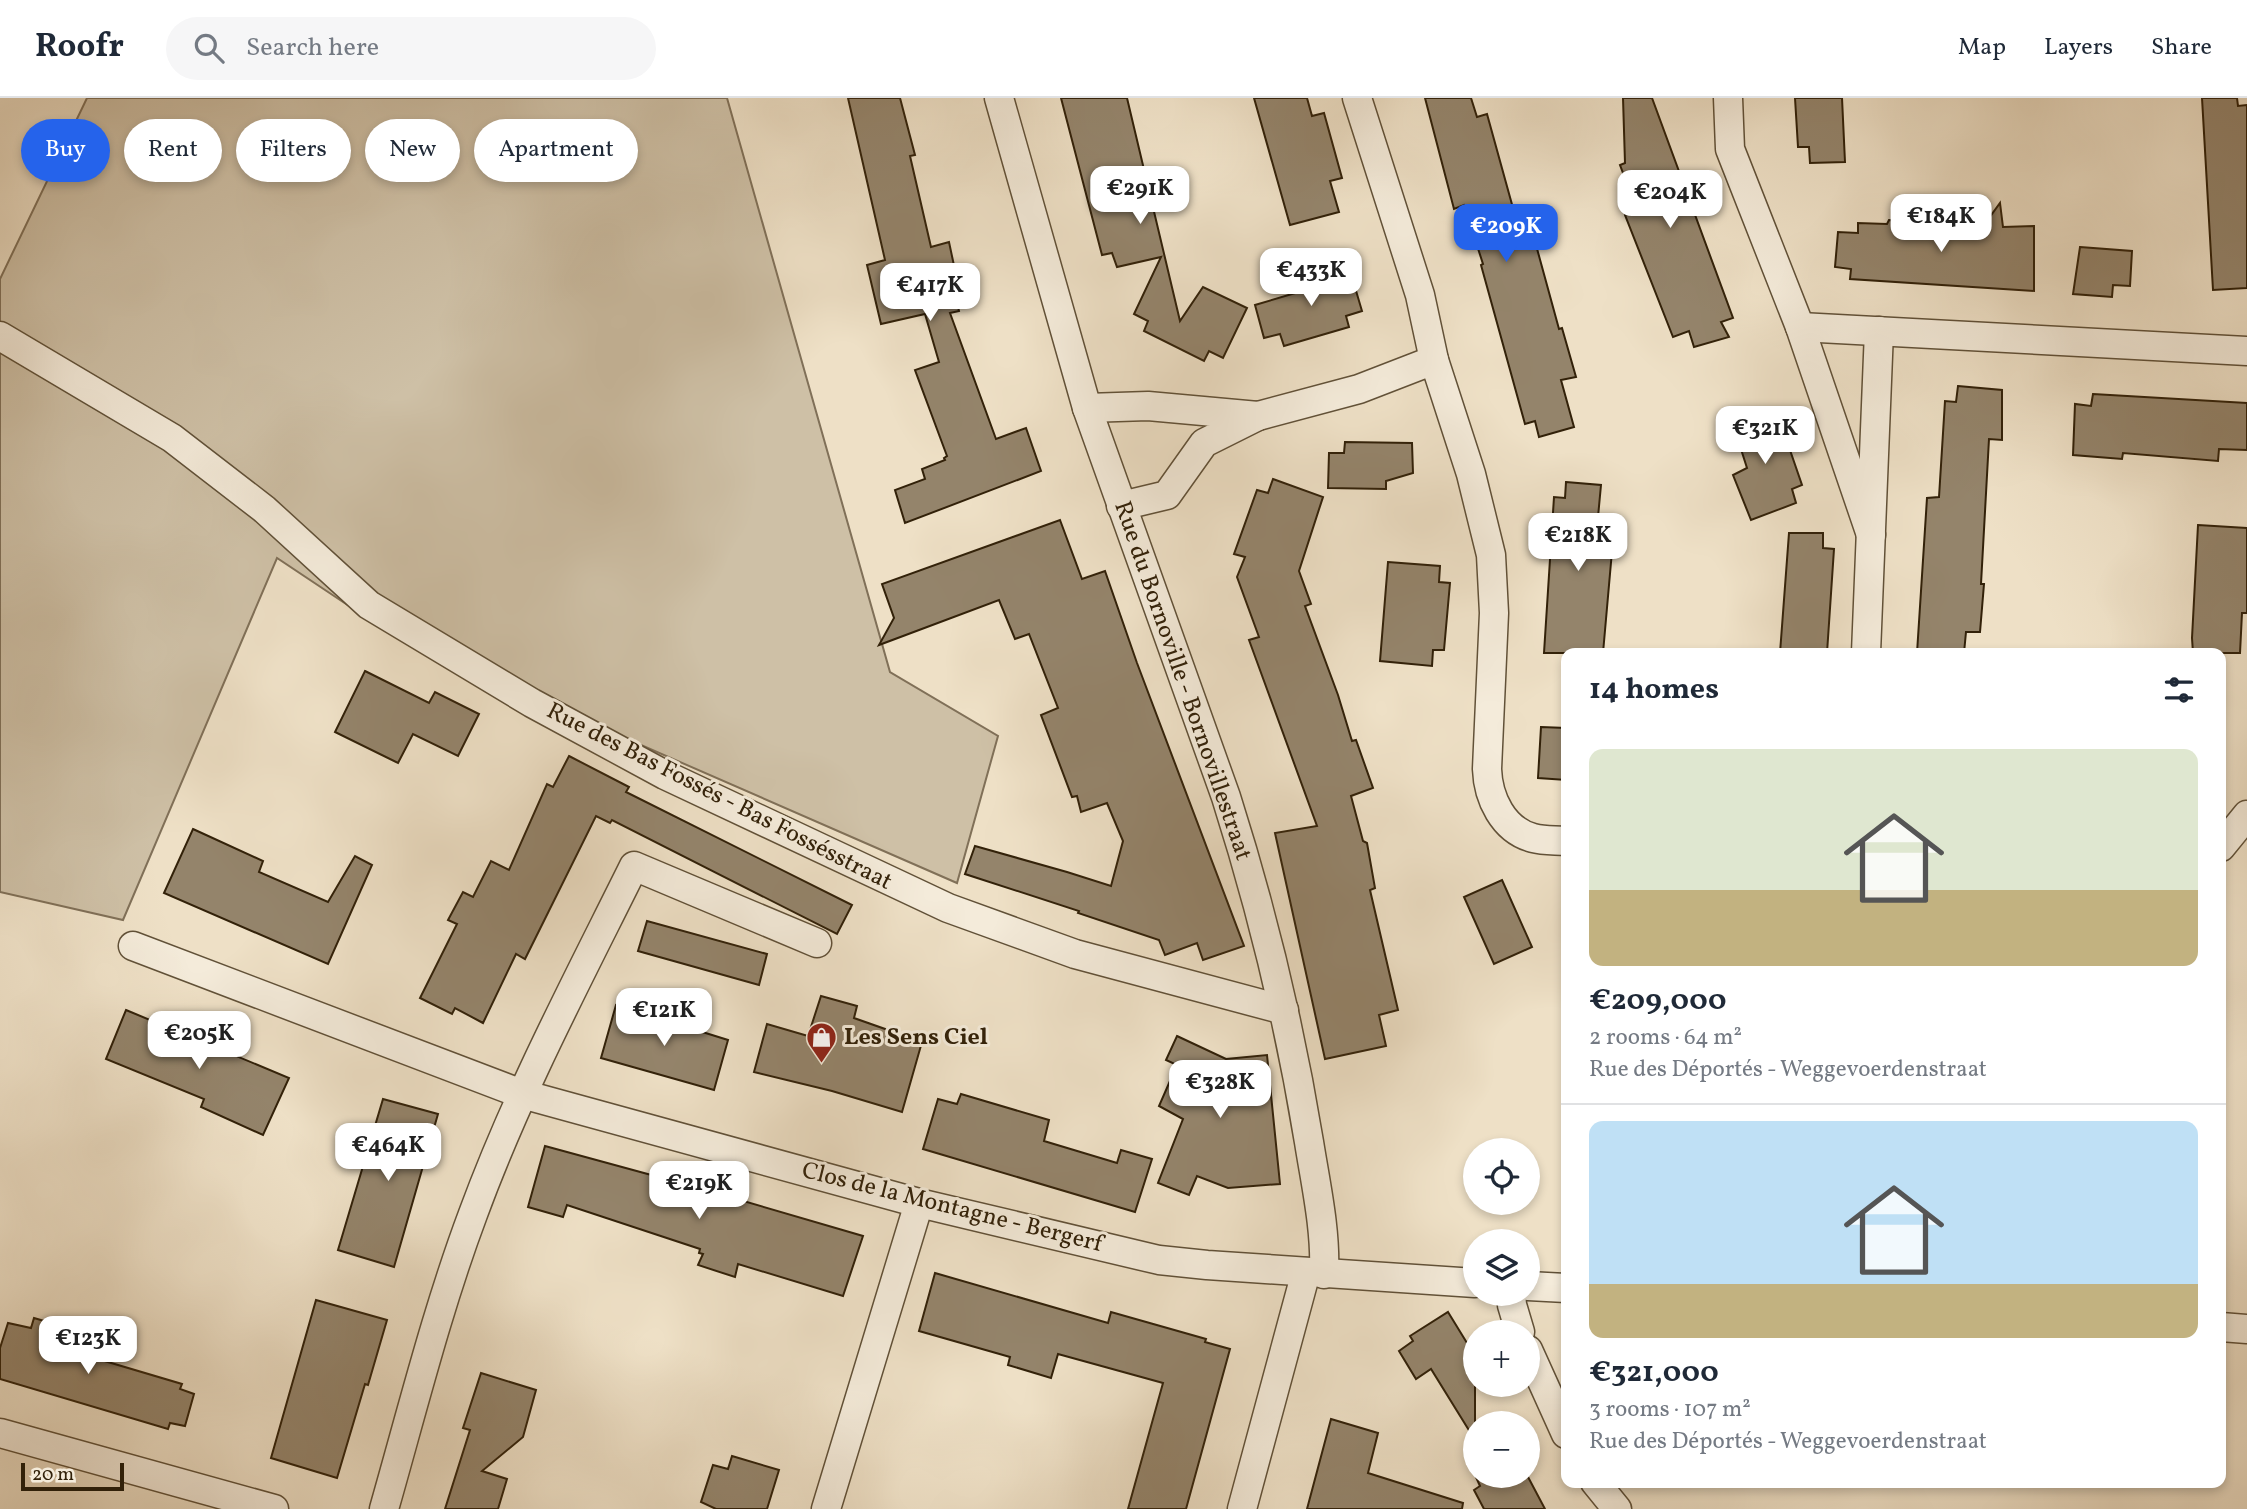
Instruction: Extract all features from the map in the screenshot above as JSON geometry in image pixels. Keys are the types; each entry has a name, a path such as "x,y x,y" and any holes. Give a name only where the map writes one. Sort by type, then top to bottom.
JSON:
{"street":[{"name":"Rue du Bornoville - Bornovillestraat","path":"999,98 1087,408 1226,797 1284,1010 1299,1079 1322,1222 1315,1273 1242,1509"},
{"path":"1357,98 1420,295 1434,360 1471,474 1491,555 1494,613 1487,769 1490,793 1501,814 1517,831 1537,839 1561,841"},
{"path":"1728,98 1730,149 1800,327 1871,535"},
{"path":"1800,327 2247,351"},
{"path":"1866,648 1879,331"},
{"name":"Rue des Bas Fossés - Bas Fossésstraat","path":"0,336 172,438 264,509 369,606 532,703 665,775 948,908 1075,954 1284,1010"},
{"path":"1121,506 1167,495 1204,443 1258,415 1359,389 1434,360"},
{"path":"1087,408 1148,406 1258,415"},
{"path":"2226,841 2247,815"},
{"path":"384,1509 473,1212 522,1094 634,866 817,943"},
{"name":"Clos de la Montagne - Bergerf","path":"133,946 522,1094 919,1203 1159,1260 1463,1282"},
{"path":"826,1509 919,1203"},
{"path":"1540,1287 1561,1289"},
{"path":"2226,1327 2247,1329"},
{"path":"1540,1377 1561,1423"},
{"path":"0,1433 274,1509"},
{"path":"1600,1488 1617,1509"}],"shaded area":[{"path":"87,98 727,98 890,672 998,736 957,883 609,731 370,620 277,558 123,920 0,892 0,279 47,182 110,182 110,119 77,119"}],"building":[{"path":"848,98 900,98 915,155 910,156 931,247 949,242 956,275 951,277 959,311 950,313 996,439 1026,428 1041,471 905,523 895,490 925,479 922,469 945,460 947,456 915,370 939,362 925,314 881,324 867,265 885,260"},
{"path":"1061,98 1127,98 1180,321 1203,287 1247,308 1223,358 1209,351 1204,361 1144,331 1148,321 1134,314 1161,257 1117,267 1112,253 1102,255"},
{"path":"1254,98 1307,98 1312,116 1324,113 1342,178 1330,181 1339,212 1290,225"},
{"path":"1425,98 1471,98 1477,117 1487,114 1521,237 1533,234 1559,329 1562,328 1576,377 1561,380 1574,427 1539,437 1535,421 1525,424 1481,265 1483,264 1464,205 1454,209"},
{"path":"1623,98 1652,98 1733,318 1721,322 1729,337 1694,347 1689,331 1673,337 1625,215 1637,210 1620,165 1625,163"},
{"path":"1795,98 1842,98 1845,162 1810,163 1809,147 1798,147"},
{"path":"2202,98 2237,98 2238,106 2247,105 2247,288 2213,290"},
{"path":"2000,203 2003,227 2034,226 2034,291 1850,279 1851,269 1835,267 1838,232 1858,233 1858,223 1887,224 1889,220 1984,225"},
{"path":"2080,247 2132,251 2130,286 2113,285 2112,297 2073,294"},
{"path":"1349,267 1362,311 1346,316 1349,327 1284,346 1280,334 1264,338 1255,305 1302,291 1299,281"},
{"path":"1958,386 2002,390 2002,440 1989,439 1980,632 1966,632 1964,648 1917,648 1927,498 1939,497 1945,401 1956,402"},
{"path":"2093,394 2247,403 2247,450 2219,449 2218,461 2123,453 2122,459 2073,455 2075,404 2091,406"},
{"path":"1764,410 1770,425 1780,421 1802,485 1792,489 1796,503 1751,520 1733,475 1747,468 1733,424"},
{"path":"1345,442 1412,443 1413,473 1386,481 1386,489 1328,488 1329,453 1344,453"},
{"path":"1273,479 1323,497 1299,571 1311,604 1305,606 1352,741 1356,740 1373,788 1351,796 1363,841 1367,843 1375,888 1370,890 1398,1010 1379,1015 1386,1046 1325,1059 1275,833 1317,826 1249,640 1259,637 1237,577 1245,557 1234,554 1257,490 1268,493"},
{"path":"1566,482 1601,485 1598,517 1612,519 1612,551 1603,648 1561,648 1561,653 1544,653 1554,497 1565,498"},
{"path":"1060,520 1082,579 1105,571 1244,946 1203,960 1197,943 1165,955 1159,940 965,874 975,846 1111,886 1123,841 1107,803 1081,812 1077,796 1072,797 1041,715 1058,708 1029,634 1015,639 999,600 879,645 894,618 882,584"},
{"path":"2198,525 2247,528 2247,613 2242,613 2240,653 2226,653 2226,648 2193,648"},
{"path":"1789,533 1823,533 1823,548 1834,549 1827,648 1780,648"},
{"path":"1388,562 1440,566 1439,582 1450,583 1444,650 1433,650 1432,666 1380,661"},
{"path":"365,671 429,703 435,692 479,714 458,756 413,734 398,763 335,732"},
{"path":"1541,727 1561,728 1561,780 1538,778"},
{"path":"569,756 629,787 626,792 852,905 837,934 612,820 610,823 596,816 525,959 516,954 483,1023 455,1008 452,1014 420,998 457,924 448,920 463,892 473,897 491,861 509,870 547,784 553,787"},
{"path":"193,829 263,861 259,872 328,902 355,856 372,865 328,964 164,893"},
{"path":"1502,880 1532,947 1494,964 1464,897"},
{"path":"647,921 767,954 759,985 638,951"},
{"path":"821,996 857,1006 854,1018 922,1042 902,1112 754,1072 767,1024 808,1036"},
{"path":"616,1005 728,1040 714,1090 601,1058"},
{"path":"126,1010 289,1078 263,1135 201,1107 204,1099 106,1059"},
{"path":"1177,1036 1226,1059 1267,1055 1280,1184 1228,1188 1197,1176 1189,1195 1158,1183 1183,1119 1159,1106 1177,1065 1166,1060"},
{"path":"961,1094 1049,1120 1044,1141 1117,1163 1121,1150 1152,1159 1135,1212 923,1149 938,1099 957,1104"},
{"path":"383,1099 438,1114 394,1267 338,1250"},
{"path":"545,1146 863,1236 843,1296 738,1264 735,1277 698,1265 703,1254 699,1253 700,1249 567,1205 563,1217 528,1207"},
{"path":"935,1273 1108,1323 1111,1312 1206,1339 1205,1342 1230,1349 1186,1509 1128,1509 1163,1383 1058,1354 1051,1378 1008,1365 1010,1357 919,1331"},
{"path":"316,1300 387,1320 337,1478 271,1458"},
{"path":"1448,1312 1463,1336 1463,1397 1475,1397 1475,1411 1463,1411 1463,1421 1431,1369 1416,1379 1399,1351 1413,1341 1410,1336"},
{"path":"34,1318 68,1328 67,1332 85,1339 81,1354 182,1384 180,1389 194,1394 185,1426 170,1423 168,1429 0,1379 0,1348 8,1323 31,1328"},
{"path":"481,1373 536,1390 523,1437 482,1471 507,1479 498,1509 445,1509 470,1430 463,1428"},
{"path":"1331,1419 1378,1433 1368,1473 1463,1503 1462,1509 1307,1509"},
{"path":"732,1456 779,1470 767,1509 716,1509 701,1502 713,1465 728,1469"},
{"path":"1534,1488 1545,1509 1484,1509 1474,1490"}],"place":[{"name":"Les Sens Ciel","path":"821,1065"}]}
